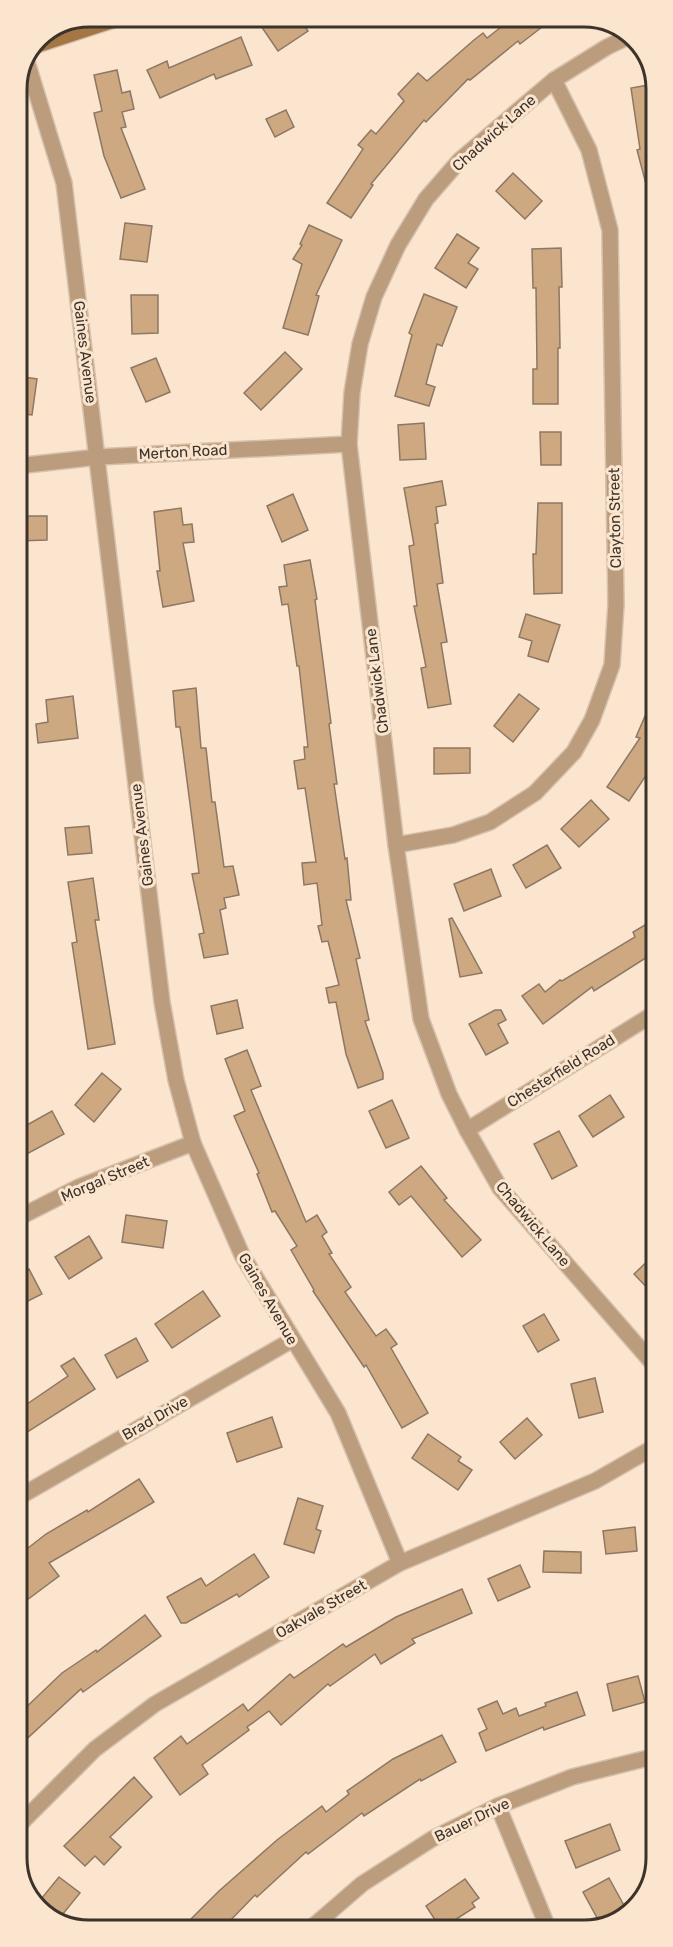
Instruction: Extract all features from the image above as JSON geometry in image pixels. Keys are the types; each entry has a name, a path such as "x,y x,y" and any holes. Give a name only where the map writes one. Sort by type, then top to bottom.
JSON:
{"main road":[{"path":"51,40 90,27"}],"street":[{"name":"Chadwick Lane","path":"622,40 554,80 460,160 426,199 398,245 374,297 360,344 352,393 350,444 396,845 421,1019 449,1094 466,1130 500,1188 646,1356"},
{"name":"Gaines Avenue","path":"30,72 63,183 98,457 162,1002 176,1080 193,1143 242,1255 338,1413 400,1563"},
{"name":"Clayton Street","path":"396,845 453,835 490,822 535,793 574,752 592,720 612,665 616,604 610,230 589,150 554,80"},
{"name":"Merton Road","path":"27,465 98,457 350,444"},
{"name":"Chesterfield Road","path":"466,1130 646,1019"},
{"name":"Morgal Street","path":"27,1213 79,1187 193,1143"},
{"name":"Brad Drive","path":"27,1492 292,1340"},
{"name":"Oakvale Street","path":"27,1817 95,1749 155,1704 400,1563 595,1481 646,1452"},
{"name":"Bauer Drive","path":"320,1920 362,1884 432,1839 498,1806 572,1777 646,1758"},
{"path":"498,1806 545,1920"}],"building":[{"path":"262,27 305,27 308,31 278,51"},
{"path":"501,27 542,27 520,44 518,41 470,80 468,79 426,122 424,120 371,184 373,185 351,218 327,203 363,149 358,145 371,130 376,134 404,101 398,94 418,73 427,81 483,33 487,38"},
{"path":"241,37 252,65 216,79 214,74 160,98 147,70 167,61 169,68"},
{"path":"117,70 122,93 130,91 134,109 122,112 126,127 121,128 145,189 121,198 104,156 94,113 102,111 94,75"},
{"path":"646,85 646,184 637,150 640,149 631,88"},
{"path":"286,110 294,127 275,137 266,119"},
{"path":"513,173 542,201 525,219 496,191"},
{"path":"125,223 152,226 147,262 120,259"},
{"path":"309,225 342,240 316,295 319,296 308,335 283,328 302,264 293,259 302,245 300,244"},
{"path":"457,234 479,248 468,263 478,269 466,288 435,268"},
{"path":"561,248 558,404 533,404 533,369 537,369 536,288 533,288 532,249"},
{"path":"424,294 457,307 442,346 437,344 426,384 435,387 429,406 395,396 412,335 409,333"},
{"path":"131,295 158,295 158,333 132,334"},
{"path":"285,352 302,369 261,410 244,393"},
{"path":"156,358 170,392 146,402 131,368"},
{"path":"27,378 37,379 32,415 27,414"},
{"path":"424,423 426,459 400,460 398,425"},
{"path":"540,432 561,432 561,465 541,465"},
{"path":"442,481 446,505 436,507 438,523 435,524 443,583 437,584 447,642 441,643 451,704 428,708 421,668 426,667 414,606 417,606 409,546 414,545 404,488"},
{"path":"293,494 308,530 282,542 267,506"},
{"path":"538,503 562,503 562,593 534,594 533,554 536,554"},
{"path":"181,508 183,525 192,524 194,542 183,543 194,601 163,607 157,571 160,571 154,512"},
{"path":"27,516 47,516 47,540 27,541"},
{"path":"310,560 317,599 315,600 331,723 329,724 337,784 334,784 345,859 347,858 351,900 346,900 360,958 356,959 369,1020 365,1021 383,1073 383,1079 358,1088 346,1054 336,1002 329,1003 326,988 339,985 328,941 322,942 318,926 322,925 317,883 304,885 302,863 316,862 305,788 298,789 294,761 305,759 304,747 308,747 299,666 297,666 288,604 282,605 279,587 287,586 284,565"},
{"path":"526,614 560,625 548,662 528,656 532,641 519,637"},
{"path":"196,688 201,748 206,748 212,802 215,802 224,867 233,866 239,895 224,898 226,908 220,910 228,954 204,958 199,934 204,933 192,874 199,873 180,727 176,727 173,691"},
{"path":"519,694 539,709 513,742 494,726"},
{"path":"73,696 78,738 38,743 36,724 48,722 46,700"},
{"path":"646,714 646,776 629,801 607,787 640,738 636,737"},
{"path":"434,748 470,748 470,773 434,774"},
{"path":"591,800 609,819 579,847 561,829"},
{"path":"89,826 92,853 68,855 65,828"},
{"path":"547,845 561,868 526,888 513,865"},
{"path":"491,869 501,896 464,911 454,884"},
{"path":"93,878 99,920 95,920 115,1044 88,1049 72,943 77,942 68,882"},
{"path":"452,918 482,973 460,977 449,919"},
{"path":"646,924 646,958 594,991 592,987 543,1024 522,996 539,984 545,992 560,980 562,981 635,937 633,932"},
{"path":"237,1000 243,1028 217,1034 211,1006"},
{"path":"495,1010 501,1010 506,1020 498,1024 508,1043 486,1055 469,1024"},
{"path":"247,1050 261,1086 251,1090 306,1222 317,1215 327,1232 322,1236 332,1253 329,1254 351,1287 345,1292 376,1336 386,1329 397,1344 391,1348 428,1413 402,1428 366,1365 364,1367 313,1291 291,1250 297,1246 275,1211 272,1212 257,1174 259,1173 234,1116 245,1111 225,1059"},
{"path":"102,1073 121,1089 94,1122 75,1105"},
{"path":"610,1095 624,1117 593,1137 579,1116"},
{"path":"392,1100 409,1138 386,1148 369,1111"},
{"path":"52,1111 64,1134 27,1154 27,1125"},
{"path":"559,1131 577,1166 552,1179 534,1144"},
{"path":"421,1166 447,1198 444,1200 481,1240 462,1257 411,1196 399,1205 389,1192"},
{"path":"126,1215 167,1221 163,1248 122,1242"},
{"path":"89,1236 102,1258 69,1279 55,1257"},
{"path":"646,1263 646,1287 634,1274"},
{"path":"29,1269 42,1294 27,1302 27,1270"},
{"path":"203,1291 220,1316 172,1348 155,1324"},
{"path":"544,1314 559,1340 538,1352 523,1326"},
{"path":"136,1338 148,1361 117,1378 105,1355"},
{"path":"74,1358 95,1389 27,1432 27,1404 68,1376 61,1366"},
{"path":"595,1378 603,1412 579,1418 571,1384"},
{"path":"272,1417 282,1447 237,1462 227,1433"},
{"path":"527,1418 542,1435 515,1459 500,1442"},
{"path":"428,1434 461,1457 458,1461 472,1470 458,1490 412,1458"},
{"path":"139,1479 154,1502 49,1563 59,1576 27,1600 27,1549 46,1534 87,1510 88,1512"},
{"path":"298,1498 323,1506 316,1529 321,1531 314,1553 284,1544"},
{"path":"635,1527 637,1551 606,1554 603,1531"},
{"path":"544,1551 581,1552 581,1573 543,1572"},
{"path":"254,1554 269,1577 239,1597 237,1594 186,1623 181,1623 167,1597 201,1578 206,1586"},
{"path":"520,1565 530,1587 498,1601 488,1579"},
{"path":"462,1589 472,1613 412,1639 415,1643 381,1664 375,1654 330,1686 328,1684 281,1725 269,1711 247,1727 249,1730 202,1765 208,1774 180,1795 154,1758 181,1736 187,1744 243,1704 248,1711 290,1674 294,1678 343,1644 346,1647 396,1617"},
{"path":"145,1615 161,1636 83,1692 81,1689 27,1739 27,1706 62,1673 96,1650 97,1652"},
{"path":"638,1676 645,1702 613,1711 607,1684"},
{"path":"577,1692 585,1715 544,1730 543,1727 486,1751 479,1733 487,1729 478,1709 497,1701 503,1714 516,1708 519,1716 546,1706 545,1703"},
{"path":"442,1735 456,1762 421,1781 420,1779 364,1816 362,1813 308,1854 306,1852 257,1897 255,1895 231,1920 190,1920 277,1840 322,1806 326,1812 349,1794 347,1791 393,1759"},
{"path":"134,1777 152,1797 110,1837 121,1847 104,1865 95,1856 85,1866 64,1846"},
{"path":"610,1824 620,1850 576,1868 565,1841"},
{"path":"59,1877 80,1893 63,1914 42,1898"},
{"path":"609,1878 624,1905 611,1914 597,1918 583,1892"},
{"path":"465,1879 479,1898 472,1903 475,1907 455,1920 435,1920 426,1906"}]}
